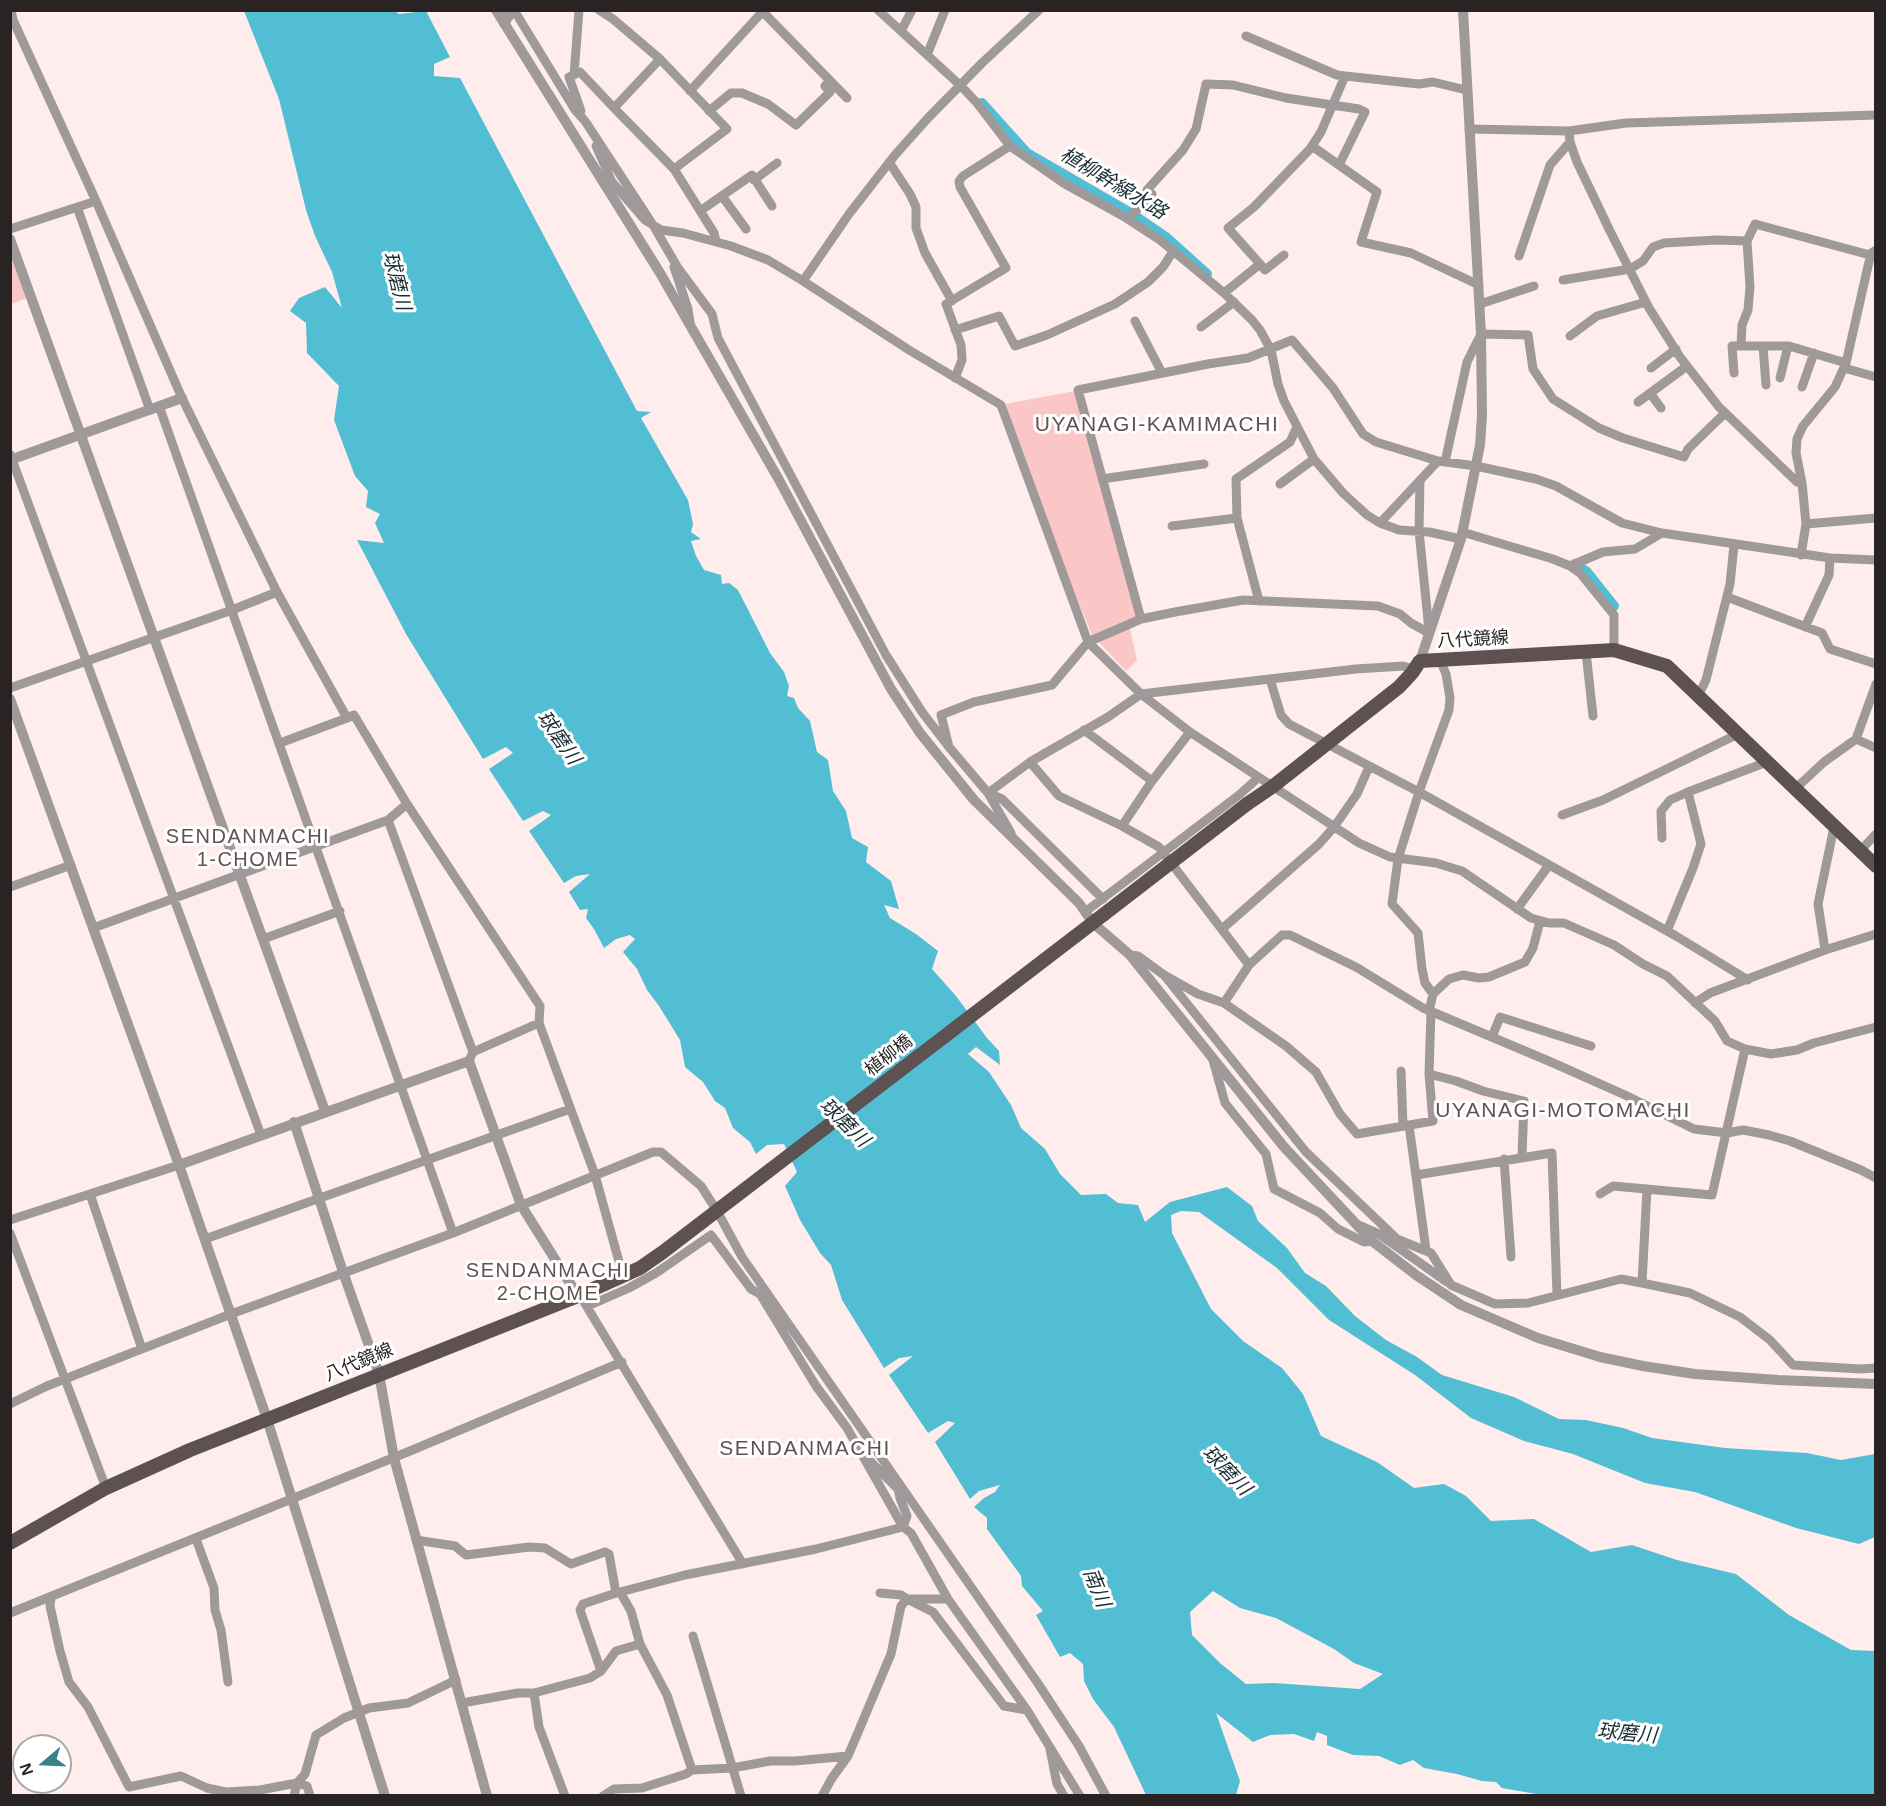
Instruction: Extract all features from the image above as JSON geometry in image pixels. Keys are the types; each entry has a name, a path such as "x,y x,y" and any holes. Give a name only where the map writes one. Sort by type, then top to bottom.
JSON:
{"main road":[{"name":"八代鏡線","path":"1416,667 1440,660 1614,650 1667,666 1875,866"},
{"path":"1091,920 1326,745 1399,687 1416,667"},
{"name":"植柳橋","path":"717,1211 1091,920"},
{"name":"八代鏡線","path":"10,1543 106,1488 267,1419 380,1374 583,1301 663,1252 717,1211"}],"street":[{"path":"11,10 13,20 96,201 182,398 276,592 348,718"},
{"path":"496,10 609,184 778,478 891,689 920,733 974,800 1078,903 1091,920 1130,955 1284,1147 1356,1224 1451,1285 1495,1304 1528,1303 1621,1279 1690,1293 1740,1317 1770,1340 1793,1365 1875,1368"},
{"path":"504,24 509,17 507,10"},
{"path":"514,10 575,110 585,121 653,225 669,254 712,314 718,338 886,655 922,712 988,793 1014,839"},
{"path":"574,75 579,10"},
{"path":"599,10 660,59 727,129 674,169"},
{"path":"878,10 961,86 1010,146 1065,184 1128,219 1173,250 1234,302 1260,330 1271,350 1278,384 1314,459 1342,493 1367,515 1399,530 1461,536 1570,566 1580,573 1614,615 1614,650"},
{"path":"901,31 912,10"},
{"path":"927,55 945,10"},
{"path":"803,281 849,214 889,162 982,63 1039,10"},
{"path":"690,90 762,11 847,98"},
{"path":"988,793 1030,762 1108,717 1141,694 1270,679 1403,666 1416,667 1430,633 1461,536 1480,445 1482,416 1480,304 1462,11"},
{"path":"1246,36 1337,75 1419,84 1433,82 1466,90"},
{"path":"614,108 660,59"},
{"path":"716,241 714,233 674,169 580,72 569,77 609,184 645,220 661,230 716,241 768,260 1000,405 1088,642 1141,694 1190,732 1359,843 1398,859 1436,863 1462,872 1531,918 1549,923 1564,922 1614,945 1667,976 1715,1021 1727,1041 1744,1050 1771,1054 1797,1050 1814,1043 1875,1027"},
{"path":"1284,255 1265,270 1228,228 1254,207 1312,146 1321,132 1345,76"},
{"path":"709,111 731,93 742,93 768,104 796,125 830,92 825,86 830,81"},
{"path":"1128,219 1152,194 1147,190 1183,150 1196,129 1206,84 1233,85 1286,98 1365,112 1339,165"},
{"path":"1469,129 1569,130 1626,123 1875,115"},
{"path":"1569,130 1570,142 1589,190 1646,302 1676,350 1725,413 1797,482 1802,483"},
{"path":"1519,256 1550,165 1570,142"},
{"path":"955,378 962,360 961,345 946,304 1006,268 960,187 959,181 963,176 1010,146"},
{"path":"1312,146 1377,192 1361,242 1412,253 1479,285"},
{"path":"889,162 916,207 916,228 925,253 952,301"},
{"path":"754,180 777,163"},
{"path":"700,211 752,175 772,206"},
{"path":"722,196 747,229"},
{"path":"10,229 96,201"},
{"path":"77,207 232,610 453,1233"},
{"path":"1741,346 1742,326 1748,310 1750,287 1748,241 1755,224 1873,253 1845,366 1834,387 1803,426 1797,439 1796,453 1806,524 1801,555"},
{"path":"10,239 325,1111"},
{"path":"1563,280 1630,269 1643,261 1653,247 1664,243 1748,241"},
{"path":"955,330 999,316 1016,346 1047,335 1115,304 1148,282 1163,267 1173,250"},
{"path":"669,254 688,309 690,325"},
{"path":"1224,293 1260,264"},
{"path":"1480,304 1534,286"},
{"path":"1201,327 1234,302"},
{"path":"1570,336 1597,316 1646,302"},
{"path":"1135,321 1162,373"},
{"path":"1481,334 1528,335 1533,369 1553,399 1599,428 1623,438 1684,457 1688,449 1725,413"},
{"path":"1380,523 1441,461 1467,362 1481,334"},
{"path":"1141,619 1078,390 1248,358 1292,339 1334,388 1363,434 1376,442 1441,461 1536,479 1556,486 1622,523 1662,534 1801,555 1875,560"},
{"path":"1734,373 1732,346 1788,346 1814,352 1875,376"},
{"path":"1763,346 1766,385"},
{"path":"1780,378 1788,346"},
{"path":"1651,368 1676,350"},
{"path":"1802,387 1814,352"},
{"path":"1638,402 1687,366"},
{"path":"1650,393 1661,408"},
{"path":"182,398 11,458 261,1135"},
{"path":"1259,601 1237,518 1236,479 1290,442 1297,427"},
{"path":"1280,484 1314,459"},
{"path":"1102,479 1204,464"},
{"path":"1420,480 1419,531 1430,633"},
{"path":"1172,526 1237,518"},
{"path":"1806,524 1875,518"},
{"path":"1570,566 1603,552 1635,549 1662,534"},
{"path":"1698,696 1706,680 1727,597 1734,544"},
{"path":"1805,627 1829,574 1830,558"},
{"path":"10,688 232,610 276,592"},
{"path":"1727,597 1822,633 1830,650 1875,664"},
{"path":"949,747 941,715 974,702 1052,685 1088,642 1141,619 1243,600 1378,606 1400,614 1430,633"},
{"path":"1586,652 1593,716"},
{"path":"1433,994 1425,983 1418,933 1392,904 1398,859 1419,792 1449,710 1449,690 1440,660"},
{"path":"1270,679 1284,720 1667,930 1748,980"},
{"path":"1795,789 1824,762 1856,739 1875,684"},
{"path":"10,699 179,1165 267,1419 385,1796"},
{"path":"280,744 354,715 407,804 540,1006 539,1023 595,1175 623,1276"},
{"path":"1084,730 1152,781"},
{"path":"1122,826 1152,781 1190,732"},
{"path":"1562,815 1604,800 1737,734"},
{"path":"1856,739 1875,748"},
{"path":"1030,762 1059,796 1122,826 1159,847 1249,965"},
{"path":"1662,838 1661,811 1670,800 1767,762"},
{"path":"1222,929 1319,844 1357,794 1369,767"},
{"path":"1091,920 1103,899 1258,778"},
{"path":"1667,930 1701,844 1688,792"},
{"path":"988,793 1002,799 1103,899"},
{"path":"93,928 388,820 407,804"},
{"path":"388,820 521,1205 622,1362 743,1564"},
{"path":"1825,950 1818,904 1834,827"},
{"path":"1860,851 1875,834"},
{"path":"10,886 71,865"},
{"path":"1517,909 1549,865"},
{"path":"263,939 340,911"},
{"path":"1130,955 1138,956 1164,975 1198,994 1224,1003 1286,1046 1316,1072 1340,1114 1357,1134 1433,1121 1429,1074 1430,1012 1433,994 1440,986 1458,975 1489,977 1525,962 1533,948 1539,921"},
{"path":"1695,1003 1710,993 1875,934"},
{"path":"1224,1003 1249,965 1282,935 1290,935 1356,967 1430,1012 1614,1090 1694,1129 1727,1133 1743,1130 1790,1141 1875,1178"},
{"path":"1164,975 1306,1152 1397,1239"},
{"path":"1492,1037 1500,1017 1591,1046"},
{"path":"10,1220 179,1165 401,1084 471,1056 539,1023"},
{"path":"1600,1194 1613,1186 1713,1195 1744,1050"},
{"path":"1212,1057 1225,1104 1266,1154 1274,1190 1320,1213 1338,1229 1364,1242 1376,1237 1397,1239 1431,1252 1451,1285"},
{"path":"1401,1071 1406,1125 1416,1175 1426,1250"},
{"path":"1429,1074 1524,1101 1522,1157"},
{"path":"205,1239 570,1109"},
{"path":"294,1122 343,1272 380,1374 394,1458 487,1796"},
{"path":"13,1402 65,1379 231,1314 453,1233 653,1152 661,1152 701,1186 742,1257 897,1484 1037,1682 1079,1746 1106,1796"},
{"path":"1416,1175 1552,1153 1557,1295"},
{"path":"1504,1159 1511,1257"},
{"path":"1642,1283 1647,1189"},
{"path":"90,1194 142,1349"},
{"path":"10,1233 106,1488"},
{"path":"583,1301 629,1288 711,1235 751,1289 759,1294 816,1386 847,1428 903,1527 911,1533 944,1599 1027,1710 1080,1796"},
{"path":"1376,1237 1416,1275 1461,1305 1538,1338 1600,1357 1695,1374 1875,1384"},
{"path":"10,1613 394,1458 622,1362"},
{"path":"862,1454 897,1484 907,1516 903,1527"},
{"path":"601,1671 580,1610 583,1604 618,1592 686,1575 816,1550 903,1527"},
{"path":"196,1539 214,1588 215,1610 221,1630 228,1682"},
{"path":"416,1540 455,1546 466,1555 529,1547 545,1548 571,1564 605,1552 609,1554 618,1592 631,1611 640,1644 667,1695 692,1770"},
{"path":"880,1593 901,1595 933,1612 1004,1706 1027,1710"},
{"path":"51,1598 50,1606 69,1682 88,1707 131,1791 182,1776 207,1788 226,1792 260,1790 297,1783 307,1786 310,1796"},
{"path":"822,1796 848,1756 884,1673 891,1654 901,1606 907,1599 944,1599"},
{"path":"943,1628 944,1599"},
{"path":"693,1636 741,1796"},
{"path":"462,1704 534,1692 590,1678 601,1671 616,1651 640,1644"},
{"path":"294,1796 297,1783 305,1774 316,1735 344,1718 369,1708 408,1703 456,1680"},
{"path":"534,1692 539,1727 565,1796"},
{"path":"1049,1743 1057,1784 1064,1796"},
{"path":"603,1796 614,1790 642,1788 687,1774 692,1770 732,1768 770,1761 848,1756"}],"shaded area":[{"path":"10,247 30,297 11,304 10,304"},
{"path":"1075,391 1138,617 1130,629 1137,660 1126,671 1092,635 1057,550 1005,404"}],"water":[{"path":"394,10 399,14 426,11 450,57 434,64 434,76 460,78 637,411 651,412 641,418 688,500 693,524 691,532 701,539 691,541 696,556 704,570 721,575 722,584 729,583 738,590 770,653 784,672 789,686 787,696 794,698 798,708 810,721 817,752 828,760 833,791 846,811 852,838 868,847 866,862 891,881 899,909 884,905 890,918 938,951 932,969 999,1051 1000,1065 976,1047 968,1054 989,1072 1011,1105 1021,1128 1045,1149 1060,1174 1081,1195 1106,1194 1118,1203 1138,1205 1145,1222 1170,1202 1227,1187 1252,1206 1258,1221 1287,1248 1305,1273 1326,1286 1355,1316 1386,1340 1417,1357 1442,1375 1514,1397 1559,1419 1586,1420 1623,1428 1652,1438 1725,1448 1807,1453 1841,1460 1875,1454 1875,1537 1859,1544 1796,1528 1695,1492 1645,1483 1573,1454 1524,1441 1471,1418 1415,1375 1329,1320 1277,1268 1199,1212 1181,1211 1171,1215 1172,1233 1211,1309 1243,1341 1282,1368 1303,1394 1321,1436 1377,1462 1414,1488 1444,1484 1466,1496 1491,1521 1534,1519 1591,1552 1632,1545 1677,1560 1736,1574 1789,1615 1851,1650 1875,1651 1875,1795 1542,1795 1502,1788 1496,1782 1424,1768 1413,1760 1400,1765 1379,1756 1353,1755 1327,1745 1327,1736 1317,1732 1314,1741 1294,1734 1270,1735 1253,1742 1216,1713 1240,1781 1236,1795 1146,1795 1114,1727 1093,1699 1084,1681 1083,1664 1070,1653 1060,1657 1036,1615 1043,1611 1022,1586 1021,1576 987,1529 987,1518 974,1507 995,1492 1000,1485 979,1491 970,1499 935,1442 955,1423 948,1421 928,1433 889,1375 913,1356 899,1358 884,1368 842,1300 831,1265 820,1253 800,1220 785,1186 797,1172 784,1144 767,1145 756,1154 750,1142 733,1128 725,1108 715,1101 703,1082 685,1067 680,1040 647,990 637,969 623,952 635,939 630,935 616,939 604,948 586,918 588,909 580,910 569,892 590,874 576,876 564,883 529,831 551,815 543,811 523,821 489,769 513,753 506,747 483,759 406,634 357,540 384,543 375,523 380,514 366,507 368,491 355,476 334,420 339,386 307,353 306,323 290,311 299,298 325,287 342,308 332,272 306,210 279,99 244,11","holes":["1213,1591 1240,1608 1276,1618 1334,1649 1354,1663 1383,1674 1360,1689 1274,1683 1246,1684 1220,1663 1192,1635 1190,1612"]}],"waterway":[{"name":"植柳幹線水路","path":"982,103 1027,153 1129,212 1167,238 1207,274"},
{"name":"植柳幹線水路","path":"1575,564 1587,572 1614,606"}],"district":[{"name":"UYANAGI-KAMIMACHI","path":"1157,425"},
{"name":"SENDANMACHI 1-CHOME","path":"248,848"},
{"name":"UYANAGI-MOTOMACHI","path":"1563,1111"},
{"name":"SENDANMACHI 2-CHOME","path":"548,1282"},
{"name":"SENDANMACHI","path":"805,1449"}],"water label":[{"name":"球磨川","path":"396,281"},
{"name":"球磨川","path":"558,738"},
{"name":"球磨川","path":"844,1123"},
{"name":"球磨川","path":"1226,1471"},
{"name":"南川","path":"1096,1588"},
{"name":"球磨川","path":"1627,1734"}]}
